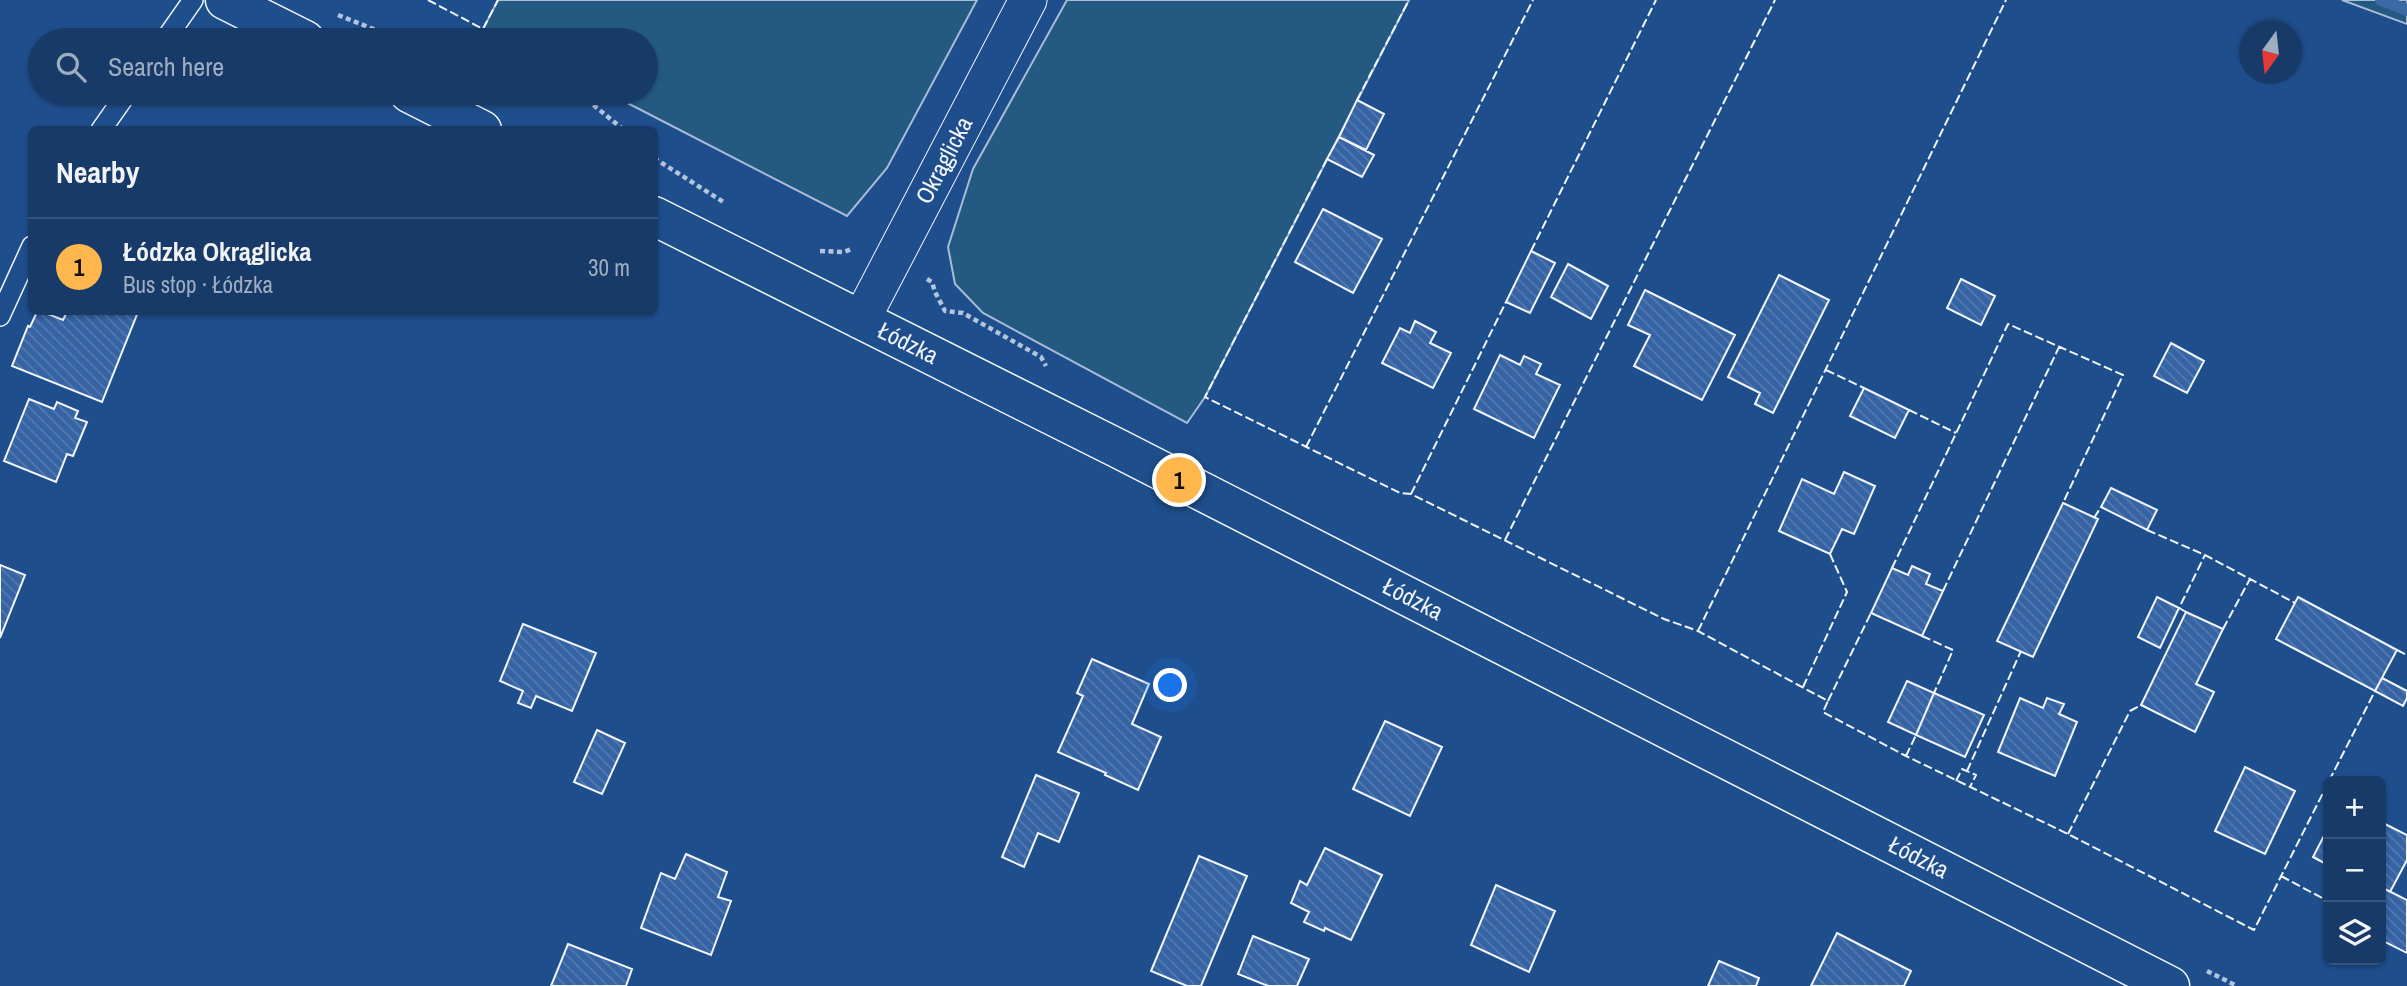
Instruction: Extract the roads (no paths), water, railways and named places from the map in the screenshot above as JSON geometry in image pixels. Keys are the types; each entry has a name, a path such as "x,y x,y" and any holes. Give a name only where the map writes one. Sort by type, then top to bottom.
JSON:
{"main road":[{"path":"225,0 281,28"},
{"path":"433,105 474,126"},
{"name":"Łódzka","path":"658,218 2170,986"}],"street":[{"name":"Okrąglicka","path":"861,320 1028,0"}],"lane":[{"path":"173,28 193,0"},
{"path":"104,126 119,105"},
{"path":"0,316 28,255"}],"waterway":[{"path":"2381,0 2407,10"}],"place":[{"name":"Łódzka Okrąglicka","path":"1179,480"}]}
